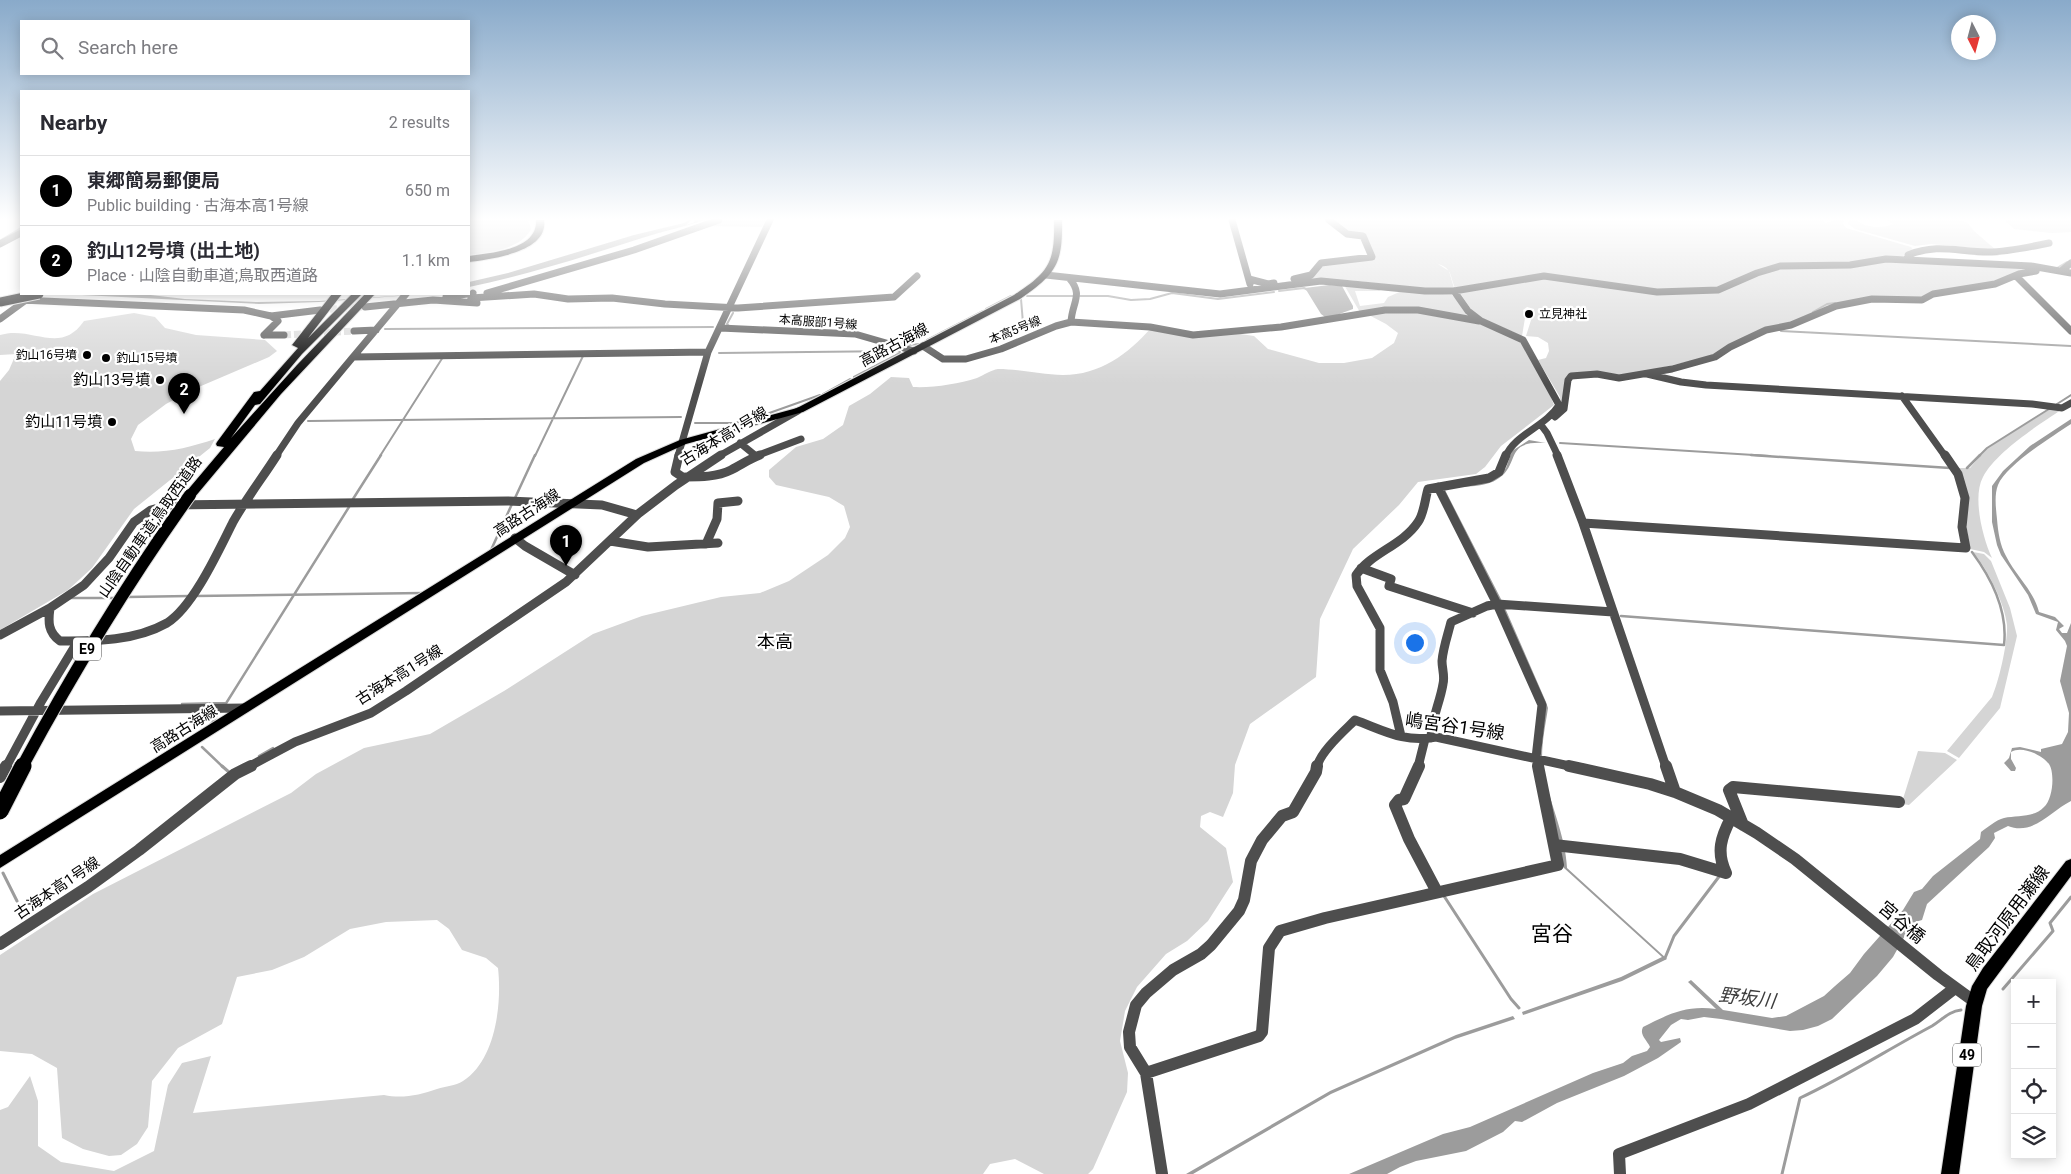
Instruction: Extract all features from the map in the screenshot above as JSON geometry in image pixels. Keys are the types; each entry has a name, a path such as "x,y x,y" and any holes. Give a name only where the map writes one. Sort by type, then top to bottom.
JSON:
{"highway":[{"path":"0,301 33,295"},
{"path":"206,467 238,420 323,309 336,295"},
{"name":"山陰自動車道;鳥取西道路","path":"0,811 72,674 115,603 206,467 257,400 299,352 356,295"},
{"name":"山陰自動車道;鳥取西道路","path":"0,795 64,675 128,574 187,495 237,436 313,352 362,307 369,295"},
{"path":"0,301 28,297"}],"main road":[{"name":"高路古海線","path":"0,862 640,460 683,442 800,410 1017,298 1046,275"},
{"name":"鳥取河原用瀬線","path":"1950,1174 1975,1002 1988,973 2071,865"}],"street":[{"path":"555,275 526,284 470,294 471,298 534,294 568,298 612,298 727,310"},
{"path":"744,275 708,352 675,472 685,477 704,477 719,474 756,456 801,439"},
{"path":"1046,275 1212,294 1237,294 1321,281 1425,291 1454,291 1544,276 1657,292 1699,292 1718,290 1754,275"},
{"path":"1248,275 1252,291"},
{"path":"1249,280 1268,284 1311,275"},
{"path":"433,300 476,303 540,299 566,303 612,303 658,308 727,310 894,297 917,276"},
{"path":"1547,418 1556,416 1564,409 1568,380 1571,376 1596,374 1619,378 1672,369 1715,357 1730,347 1766,330 1791,325 1836,306 1872,299 1922,300 1933,294 1995,284 2016,276 2071,331"},
{"path":"1069,278 1078,290 1071,312 1071,322 1150,327 1193,335 1281,327 1385,310 1418,310 1481,321"},
{"path":"1401,736 1393,702 1380,670 1380,628 1357,586 1356,575 1361,568 1405,537 1419,521 1428,489 1491,478 1502,468 1508,450 1541,425 1559,406 1558,401 1523,340 1481,321 1468,311 1454,291"},
{"path":"50,608 48,629 54,638 60,641 128,638 150,632 174,619 182,612 245,504 298,423 405,295"},
{"path":"362,307 464,295"},
{"path":"0,319 28,297 244,310 271,316 323,309"},
{"path":"271,316 278,321 264,336 284,335"},
{"name":"本高5号線","path":"918,348 942,359 956,359 995,351 1033,336 1056,324 1071,322"},
{"name":"本高服部1号線","path":"720,328 855,334 918,348"},
{"path":"354,331 376,330"},
{"path":"353,357 708,352"},
{"path":"1644,374 1694,384 2032,404 2058,408 2071,404"},
{"path":"1583,523 1966,548 1962,527 1965,498 1958,474 1902,396"},
{"name":"古海本高1号線","path":"0,944 88,887 139,850 235,774 295,742 352,721 392,700 574,575 637,515 685,477 740,443 800,410"},
{"path":"1541,425 1547,433 1562,466 1583,523 1675,792"},
{"path":"740,443 756,456"},
{"path":"1146,1073 1259,1036 1262,1032 1269,948 1280,930 1302,923 1558,865 1536,758 1542,705 1497,604 1438,487"},
{"path":"0,634 50,608 84,584 109,558 134,522 151,510 170,505 508,501 602,505 637,515"},
{"path":"706,544 717,519 718,503 738,501"},
{"path":"515,538 574,575"},
{"path":"610,541 648,547 718,543"},
{"path":"1361,568 1390,579 1389,586 1473,613"},
{"path":"1437,892 1409,839 1395,805 1399,800 1404,799 1412,784 1435,711 1440,702 1444,681 1442,660 1451,622 1487,606 1497,604 1613,612"},
{"path":"0,777 36,710 78,641"},
{"path":"0,711 245,708"},
{"name":"嶋宮谷1号線","path":"1162,1174 1146,1073 1130,1047 1129,1032 1136,1005 1146,993 1173,970 1201,954 1239,911 1244,900 1251,861 1256,850 1282,816 1293,812 1316,772 1318,762 1355,720 1408,739 1428,738 1469,743 1650,784 1694,799 1743,825"},
{"path":"1743,825 1729,790 1733,787 1900,802"},
{"path":"1554,845 1680,859 1726,873 1722,865 1720,841 1731,818"},
{"name":"宮谷橋","path":"1743,825 1774,844 1838,891 1944,980"},
{"path":"1944,980 1975,1002"},
{"path":"1620,1174 1619,1154 1749,1104 1915,1019 1955,988"}],"shaded area":[{"path":"500,275 519,275 470,287 470,282"},
{"path":"1315,275 1450,275 1454,288 1436,290 1348,280 1267,285 1313,277"},
{"path":"1450,275 1756,275 1717,287 1666,291 1532,275 1455,288"},
{"path":"1758,275 2017,275 1919,299 1869,299 1780,327 1713,356 1624,376 1573,374 1561,407 1560,397 1538,360 1546,358 1549,351 1548,343 1538,337 1526,336 1532,317 1535,315 1534,309 1527,307 1523,310 1525,318 1522,336 1475,315 1460,293 1541,278 1703,293"},
{"path":"1343,283 1383,289 1379,291 1355,291 1360,306 1384,303 1388,297 1404,290 1452,295 1478,320 1437,312 1361,314"},
{"path":"1329,285 1342,286 1353,309 1334,316 1325,317 1321,314 1305,288"},
{"path":"82,295 151,295 185,299 257,302 319,301 411,295 319,302 259,304"},
{"path":"1408,310 1477,321 1516,338 1526,348 1554,405 1501,446 1485,467 1476,474 1418,482 1399,505 1353,549 1320,619 1316,677 1250,724 1235,765 1233,793 1223,817 1210,812 1201,816 1200,827 1226,848 1233,882 1208,921 1187,941 1166,954 1137,987 1125,1011 1120,1041 1128,1073 1127,1092 1093,1169 1088,1174 1044,1174 1015,1159 990,1164 983,1174 0,1174 0,1110 8,1107 30,1076 38,1101 38,1146 61,1162 114,1171 154,1151 168,1085 182,1063 211,1056 193,1113 384,1095 397,1097 411,1096 457,1084 474,1072 490,1045 494,1030 499,997 498,968 486,958 462,950 449,929 437,920 386,922 350,929 304,957 272,970 237,977 222,1024 178,1048 152,1081 148,1127 137,1144 121,1155 109,1156 83,1149 62,1138 57,1068 32,1054 0,1051 0,955 93,894 291,793 316,774 364,748 430,734 504,691 593,634 642,616 721,597 760,593 789,581 828,555 845,538 850,527 844,506 829,497 776,485 769,477 769,470 796,447 823,439 843,425 849,406 870,394 891,377 909,378 913,387 921,387 962,382 998,369 1055,375 1076,374 1101,367 1112,361 1133,346 1151,328 1181,335 1234,333 1254,336 1268,349 1319,363 1344,363 1372,358 1394,343 1398,333 1367,314"},
{"path":"134,313 155,317 165,328 196,335 265,340 277,351 269,357 194,389 166,404 138,425 131,439 135,451 156,452 176,449 215,439 210,448 134,509 92,568 68,590 0,630 0,381 9,370 16,354 0,355 0,335 12,333 55,338 65,337 75,331 84,321"},
{"path":"2052,408 2061,410 2029,431 2007,449 1983,477 1979,495 1980,518 1985,540 1992,558 1984,552 1970,549 1957,468 1970,468 1987,448"},
{"path":"2071,419 2071,424 2010,469 1998,485 1996,502 1998,529 2002,547 2010,563 2037,604 2039,612 2055,617 2064,626 2059,629 2062,633 2067,633 2071,623 2071,801 2034,825 2026,828 2008,826 1994,833 1995,838 1989,847 1927,904 1922,920 1912,923 1893,957 1877,976 1832,1019 1818,1026 1790,1031 1704,1017 1688,1020 1681,1019 1671,1025 1659,1040 1661,1042 1680,1038 1681,1042 1658,1058 1624,1076 1557,1103 1522,1122 1515,1121 1503,1132 1466,1151 1416,1161 1387,1174 1349,1174 1443,1134 1470,1127 1593,1073 1623,1063 1632,1056 1647,1051 1650,1047 1643,1035 1643,1027 1678,1012 1696,1008 1716,1009 1688,982 1691,980 1723,1010 1772,1018 1786,1016 1824,996 1850,973 1864,954 1903,910 1914,892 1922,889 1933,876 1980,839 1981,832 2001,819 2030,815 2044,807 2052,786 2052,773 2049,764 2042,757 2026,750 2011,752 2011,759 2016,768 2015,771 2011,771 2004,763 2009,758 2012,748 2020,747 2041,752 2041,749 2062,744 2068,732 2069,713 2060,681 2067,646 2056,630 2058,622 2036,614 2028,595 2001,555 1992,522 1992,486 2003,471 2030,446"},
{"path":"1529,440 1546,443 1523,445 1514,455 1504,474 1491,483 1446,488 1445,490 1502,601 1548,708 1542,747 1542,762 1564,844 1567,868 1667,959 1622,981 1523,1015 1522,1012 1621,977 1662,957 1564,868 1540,766 1545,708 1443,488 1500,475 1506,468 1512,451"},
{"path":"1973,552 1984,554 1991,561 2010,608 2017,636 2000,708 1959,758 1947,751 1992,697 2003,661 2007,632 2006,616 1999,597 1984,567"},
{"path":"1918,751 1945,753 1957,760 1909,805 1903,804 1902,802"},
{"path":"1513,1016 1515,1019 1455,1039 1331,1094 1193,1174 1186,1174 1330,1091 1456,1035"}],"waterway":[{"path":"1279,291 1304,288 1308,290"},
{"path":"1080,296 1108,296 1131,300 1150,299 1172,293 1218,299 1274,292"},
{"path":"986,309 1011,296"},
{"path":"1027,296 1074,296"},
{"path":"1021,299 1023,323"},
{"path":"1813,312 1827,304 1835,303"},
{"path":"927,340 983,311"},
{"path":"729,326 727,324 733,313"},
{"path":"385,329 713,327"},
{"path":"1781,331 2071,346"},
{"path":"895,342 907,345 920,344"},
{"path":"719,353 900,351"},
{"path":"854,377 900,353"},
{"path":"553,418 583,356"},
{"path":"403,420 443,357"},
{"path":"823,394 850,379"},
{"path":"758,417 820,395"},
{"path":"2057,404 2071,395"},
{"path":"1967,468 1987,448 2049,409"},
{"path":"553,418 681,417"},
{"path":"403,420 553,418"},
{"path":"535,456 553,418"},
{"path":"695,423 735,423 754,418"},
{"path":"308,421 403,420"},
{"path":"380,456 403,420"},
{"path":"1560,443 1770,456"},
{"path":"353,499 381,455"},
{"path":"515,498 535,455"},
{"path":"1751,455 1950,468"},
{"path":"491,550 512,504"},
{"path":"294,595 349,507"},
{"path":"1621,616 2004,645 2004,620 1997,596 1986,573 1972,552"},
{"path":"294,595 423,593"},
{"path":"195,596 294,595"},
{"path":"225,705 294,595"},
{"path":"127,597 189,596"},
{"path":"70,598 117,598"},
{"path":"182,704 226,703"},
{"path":"211,724 220,711"},
{"path":"202,747 223,767"},
{"path":"259,756 273,748"},
{"path":"222,766 230,773"},
{"path":"3,873 17,901"},
{"path":"1665,958 1674,936 1721,874"},
{"path":"1444,896 1511,999 1519,1008"},
{"path":"2003,989 2053,931 2050,923 2071,897"},
{"path":"1782,1174 1800,1098 1932,1026 1949,1014 1961,1010"}],"tunnel":[{"path":"320,310 362,307"},
{"path":"284,335 354,331"}],"place":[{"name":"立見神社","path":"1529,314"},
{"name":"釣山16号墳","path":"87,355"},
{"name":"釣山15号墳","path":"106,358"},
{"name":"釣山13号墳","path":"160,380"},
{"name":"釣山12号墳 (出土地)","path":"184,414"},
{"name":"釣山11号墳","path":"112,422"},
{"name":"東郷簡易郵便局","path":"566,566"}],"district":[{"name":"本高","path":"775,641"},
{"name":"宮谷","path":"1552,934"}],"water label":[{"name":"野坂川","path":"1747,998"}]}
